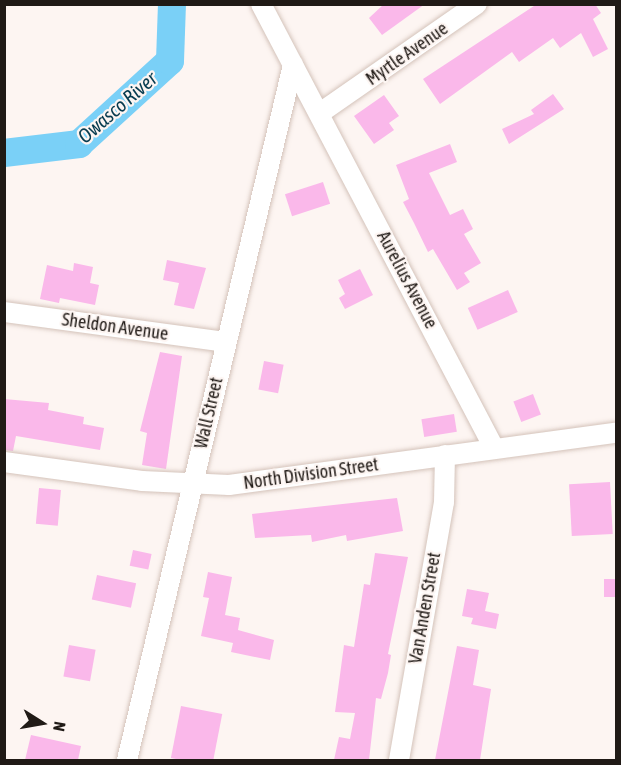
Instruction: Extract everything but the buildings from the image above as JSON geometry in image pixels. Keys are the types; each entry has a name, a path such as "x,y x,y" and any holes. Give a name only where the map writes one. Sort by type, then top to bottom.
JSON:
{"street":[{"name":"Aurelius Avenue","path":"261,4 494,448"},
{"name":"Myrtle Avenue","path":"320,113 477,4"},
{"name":"Wall Street","path":"127,760 293,65"},
{"name":"Sheldon Avenue","path":"4,312 226,342"},
{"name":"North Division Street","path":"4,462 192,485 229,485 616,433"},
{"name":"Van Anden Street","path":"399,760 444,502 445,455"}],"waterway":[{"name":"Owasco River","path":"4,153 79,144 170,61 172,4"}]}
